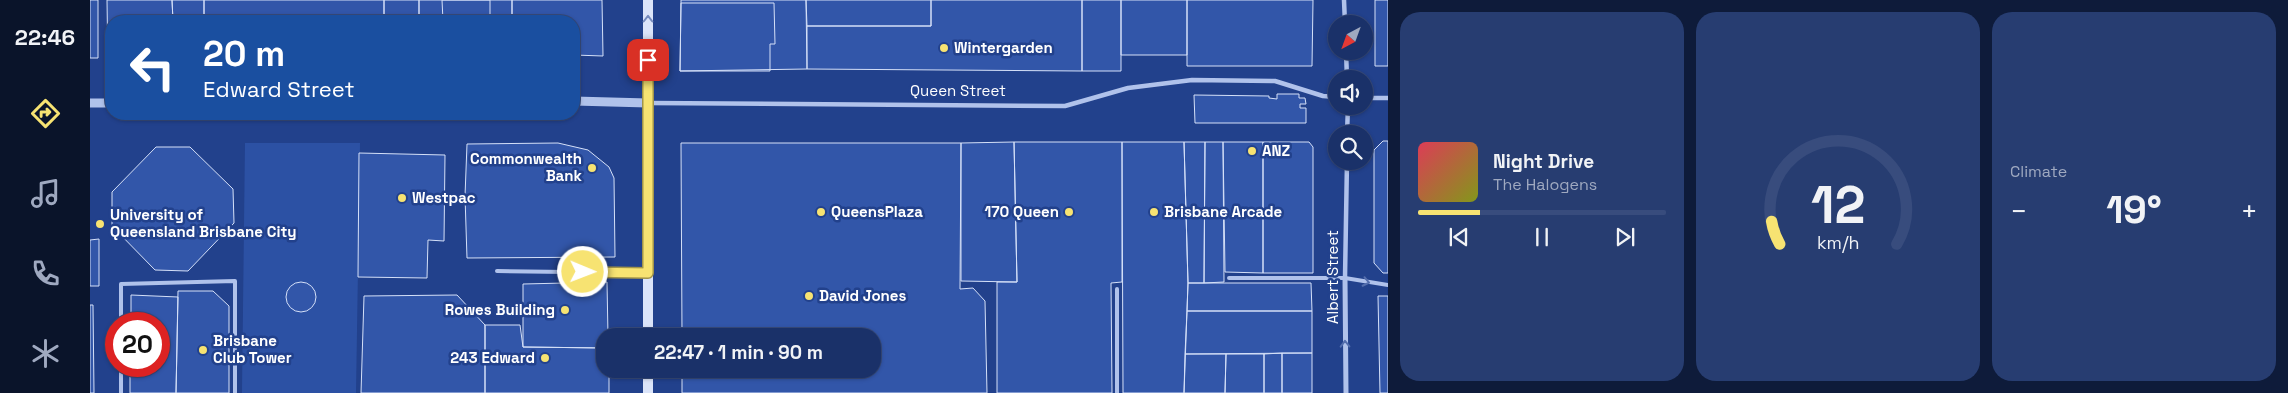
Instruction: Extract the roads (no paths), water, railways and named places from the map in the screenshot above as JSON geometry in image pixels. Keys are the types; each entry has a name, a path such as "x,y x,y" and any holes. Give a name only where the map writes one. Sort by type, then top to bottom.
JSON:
{"main road":[{"path":"648,0 648,328"},
{"path":"648,378 648,393"}],"street":[{"path":"1344,0 1345,15"},
{"name":"Queen Street","path":"580,102 1065,106 1128,88 1192,80 1275,82 1328,96"},
{"path":"1373,98 1388,98"},
{"path":"90,104 105,103"},
{"name":"Albert Street","path":"1346,393 1347,170"}],"lane":[{"path":"497,271 648,273"},
{"path":"1229,278 1345,278 1388,285"},
{"path":"121,312 121,284 235,281 235,393"},
{"path":"1117,289 1117,393"},
{"path":"121,377 121,393"}],"place":[{"name":"Wintergarden","path":"944,48"},
{"name":"ANZ","path":"1252,151"},
{"name":"Commonwealth Bank","path":"592,168"},
{"name":"Westpac","path":"402,198"},
{"name":"QueensPlaza","path":"821,212"},
{"name":"170 Queen","path":"1069,212"},
{"name":"Brisbane Arcade","path":"1154,212"},
{"name":"University of Queensland Brisbane City","path":"100,224"},
{"name":"David Jones","path":"809,296"},
{"name":"Rowes Building","path":"565,310"},
{"name":"Brisbane Club Tower","path":"203,350"},
{"name":"243 Edward","path":"545,358"}]}
